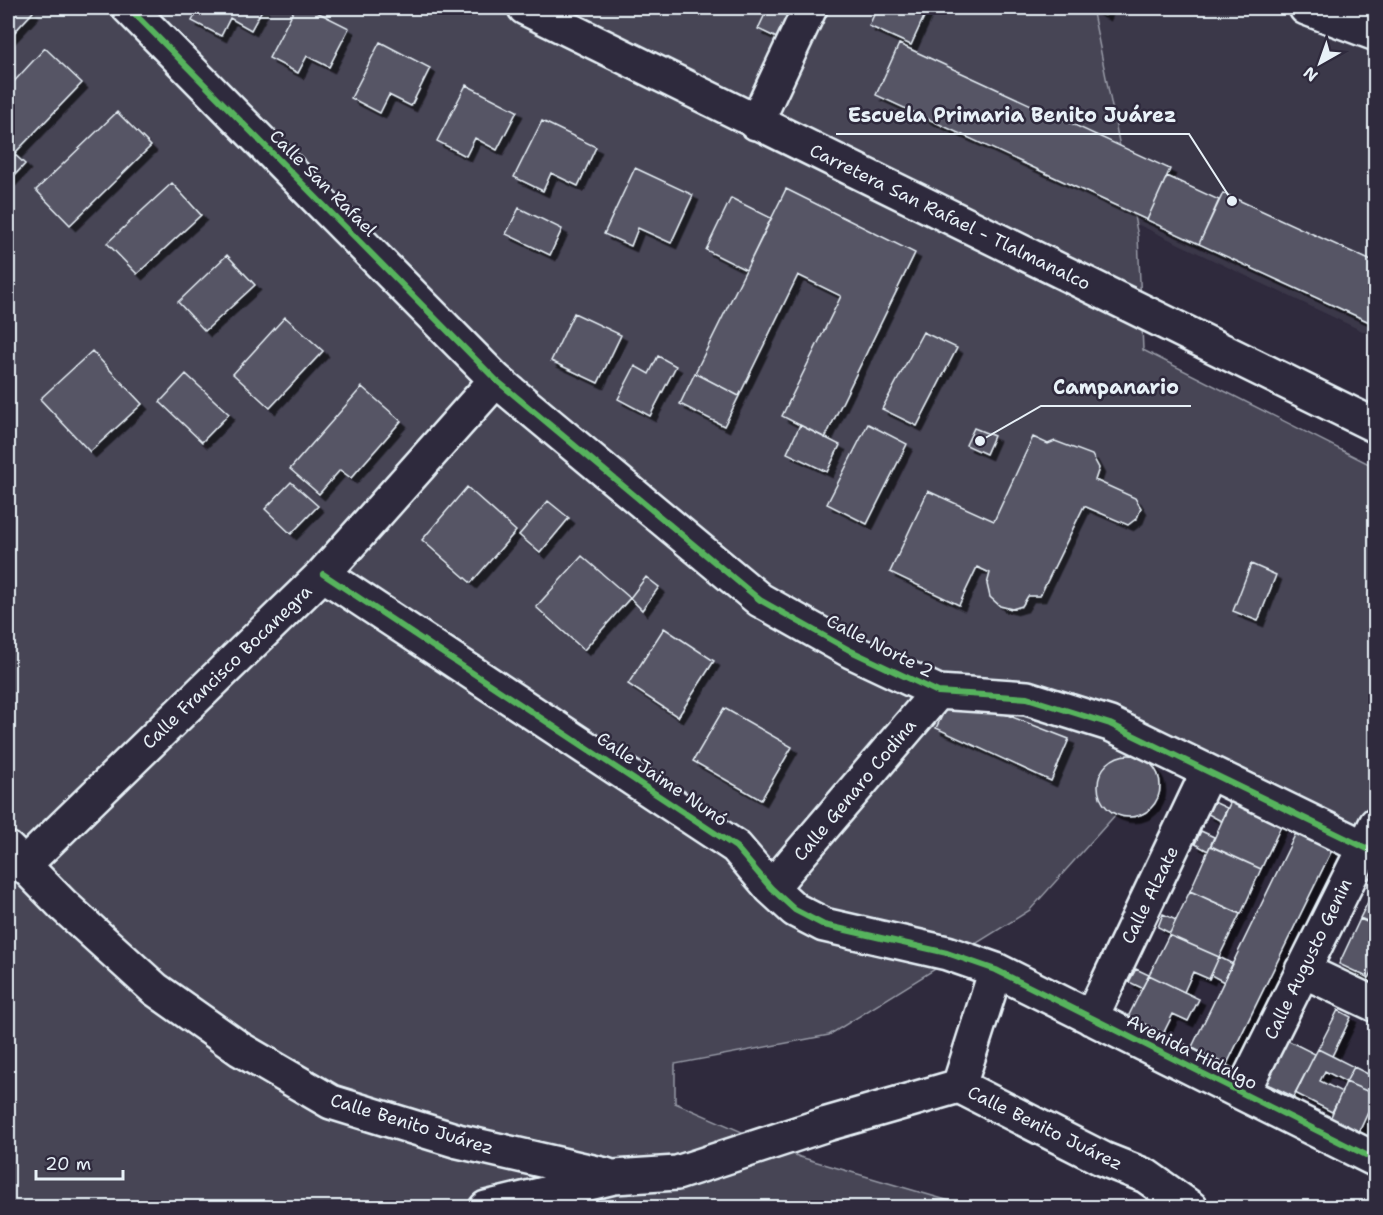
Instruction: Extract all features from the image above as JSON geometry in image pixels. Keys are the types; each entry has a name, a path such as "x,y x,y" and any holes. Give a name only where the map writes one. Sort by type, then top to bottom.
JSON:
{"street":[{"name":"Calle San Rafael","path":"129,8 496,380"},
{"name":"Carretera San Rafael - Tlalmanalco","path":"525,8 1376,426"},
{"path":"756,123 810,8"},
{"path":"1306,8 1376,34"},
{"name":"Calle Francisco Bocanegra","path":"15,858 323,574 496,380"},
{"name":"Calle Norte 2","path":"496,380 760,600 851,651 938,692 1027,698 1088,716 1136,736 1209,772 1372,841"},
{"name":"Calle Jaime Nunó","path":"323,574 736,847 771,888 795,910 824,924 947,953 996,970"},
{"name":"Calle Genaro Codina","path":"771,888 938,692"},
{"name":"Calle Alzate","path":"1091,1018 1209,772"},
{"name":"Calle Augusto Genin","path":"1242,1093 1302,970 1372,841"},
{"name":"Calle Benito Juárez","path":"15,858 155,989 240,1049 331,1102 458,1141 614,1177"},
{"path":"959,1086 996,970"},
{"name":"Avenida Hidalgo","path":"996,970 1376,1160"},
{"path":"1302,970 1376,1005"},
{"name":"Calle Benito Juárez","path":"486,1208 614,1177 677,1173 827,1124 959,1086 1103,1159 1146,1176 1191,1208"}],"shaded area":[{"path":"8,8 1092,8 1138,236 1143,350 1375,467 1376,821 1364,846 1146,758 1117,813 1030,910 829,1035 675,1064 675,1103 800,1157 970,1207 8,1207"},
{"path":"829,8 1375,8 1375,337 802,65"}],"building":[{"path":"8,8 28,8 33,12 8,39"},
{"path":"199,8 263,8 251,30 230,18 221,36 192,21"},
{"path":"295,8 309,8 349,28 329,67 307,56 298,73 269,58"},
{"path":"768,8 796,8 781,40 758,29"},
{"path":"877,8 928,8 911,45 869,26"},
{"path":"1090,8 1108,8 1105,15"},
{"path":"380,42 430,68 411,106 389,95 380,113 351,98"},
{"path":"899,44 1170,169 1147,220 876,95"},
{"path":"45,48 82,83 14,154 25,164 10,180 8,177 8,88"},
{"path":"466,85 517,111 497,150 475,138 466,156 437,141"},
{"path":"117,112 151,146 70,225 36,190"},
{"path":"542,121 596,147 578,186 551,173 543,191 514,177"},
{"path":"635,168 693,195 671,243 638,228 631,246 604,234"},
{"path":"1167,176 1219,200 1199,244 1147,220"},
{"path":"172,183 201,215 137,274 107,243"},
{"path":"786,189 915,253 825,438 782,416 841,296 798,275 739,396 695,373"},
{"path":"1223,193 1376,263 1376,325 1199,244"},
{"path":"731,198 771,218 746,270 706,250"},
{"path":"519,208 562,229 550,255 506,234"},
{"path":"227,255 255,285 205,331 178,302"},
{"path":"574,313 621,335 598,383 551,361"},
{"path":"285,317 323,351 270,408 233,374"},
{"path":"923,332 957,348 917,426 882,409"},
{"path":"92,351 142,404 90,452 40,399"},
{"path":"658,356 676,366 650,416 618,399 635,366 649,374"},
{"path":"695,373 739,396 724,426 680,404"},
{"path":"186,374 229,414 202,442 160,402"},
{"path":"362,387 401,421 351,478 340,470 319,494 290,469"},
{"path":"868,424 907,444 867,524 827,504"},
{"path":"800,425 840,445 827,472 787,453"},
{"path":"974,428 994,436 986,454 966,445"},
{"path":"1033,437 1048,444 1055,441 1092,455 1099,468 1095,480 1135,498 1141,508 1137,518 1128,525 1084,506 1040,596 1028,596 1022,606 1012,609 1000,606 990,597 987,584 990,573 977,567 959,605 890,572 928,491 994,521"},
{"path":"291,482 318,506 291,534 265,509"},
{"path":"467,487 516,531 471,583 422,540"},
{"path":"548,501 569,518 540,553 519,535"},
{"path":"582,556 630,598 584,650 536,607"},
{"path":"1251,564 1276,575 1258,621 1233,611"},
{"path":"646,577 659,587 642,610 630,598"},
{"path":"664,628 714,661 678,717 628,684"},
{"path":"953,694 1069,739 1051,781 936,728"},
{"path":"724,708 792,747 761,800 693,761"},
{"path":"1129,755 1141,757 1151,764 1158,774 1160,786 1158,798 1151,808 1141,815 1129,817 1117,815 1107,808 1100,798 1098,786 1100,774 1107,764 1117,757"},
{"path":"1231,801 1282,824 1261,869 1211,846"},
{"path":"1214,802 1227,808 1221,821 1208,814"},
{"path":"1201,831 1214,837 1208,851 1195,844"},
{"path":"1297,831 1333,848 1225,1068 1190,1051"},
{"path":"1210,846 1261,869 1241,914 1190,891"},
{"path":"1376,886 1376,925 1360,918"},
{"path":"1190,891 1240,914 1219,957 1169,935"},
{"path":"1163,914 1176,920 1170,933 1158,927"},
{"path":"1360,919 1376,926 1376,965 1369,978 1339,964"},
{"path":"1169,935 1219,957 1209,979 1193,972 1184,992 1149,975"},
{"path":"1219,957 1233,964 1224,982 1211,975"},
{"path":"1136,969 1149,975 1142,988 1129,982"},
{"path":"1149,975 1199,999 1188,1021 1173,1014 1162,1036 1127,1019"},
{"path":"1338,1010 1351,1017 1332,1056 1318,1049"},
{"path":"1285,1039 1315,1054 1294,1097 1263,1082"},
{"path":"1318,1049 1354,1067 1346,1082 1325,1071 1320,1081 1342,1092 1332,1112 1295,1093"},
{"path":"1354,1067 1376,1078 1376,1095 1346,1082"},
{"path":"1346,1082 1376,1095 1376,1108 1371,1106 1359,1132 1330,1119"}],"cycle path":[{"path":"129,8 496,380 760,600 851,651 938,692 1027,698 1110,724 1376,853"},
{"path":"323,574 736,847 771,888 795,910 824,925 947,953 996,970 1376,1160"}],"place":[{"name":"Escuela Primaria Benito Juárez","path":"1232,201"},
{"name":"Campanario","path":"980,441"}]}
